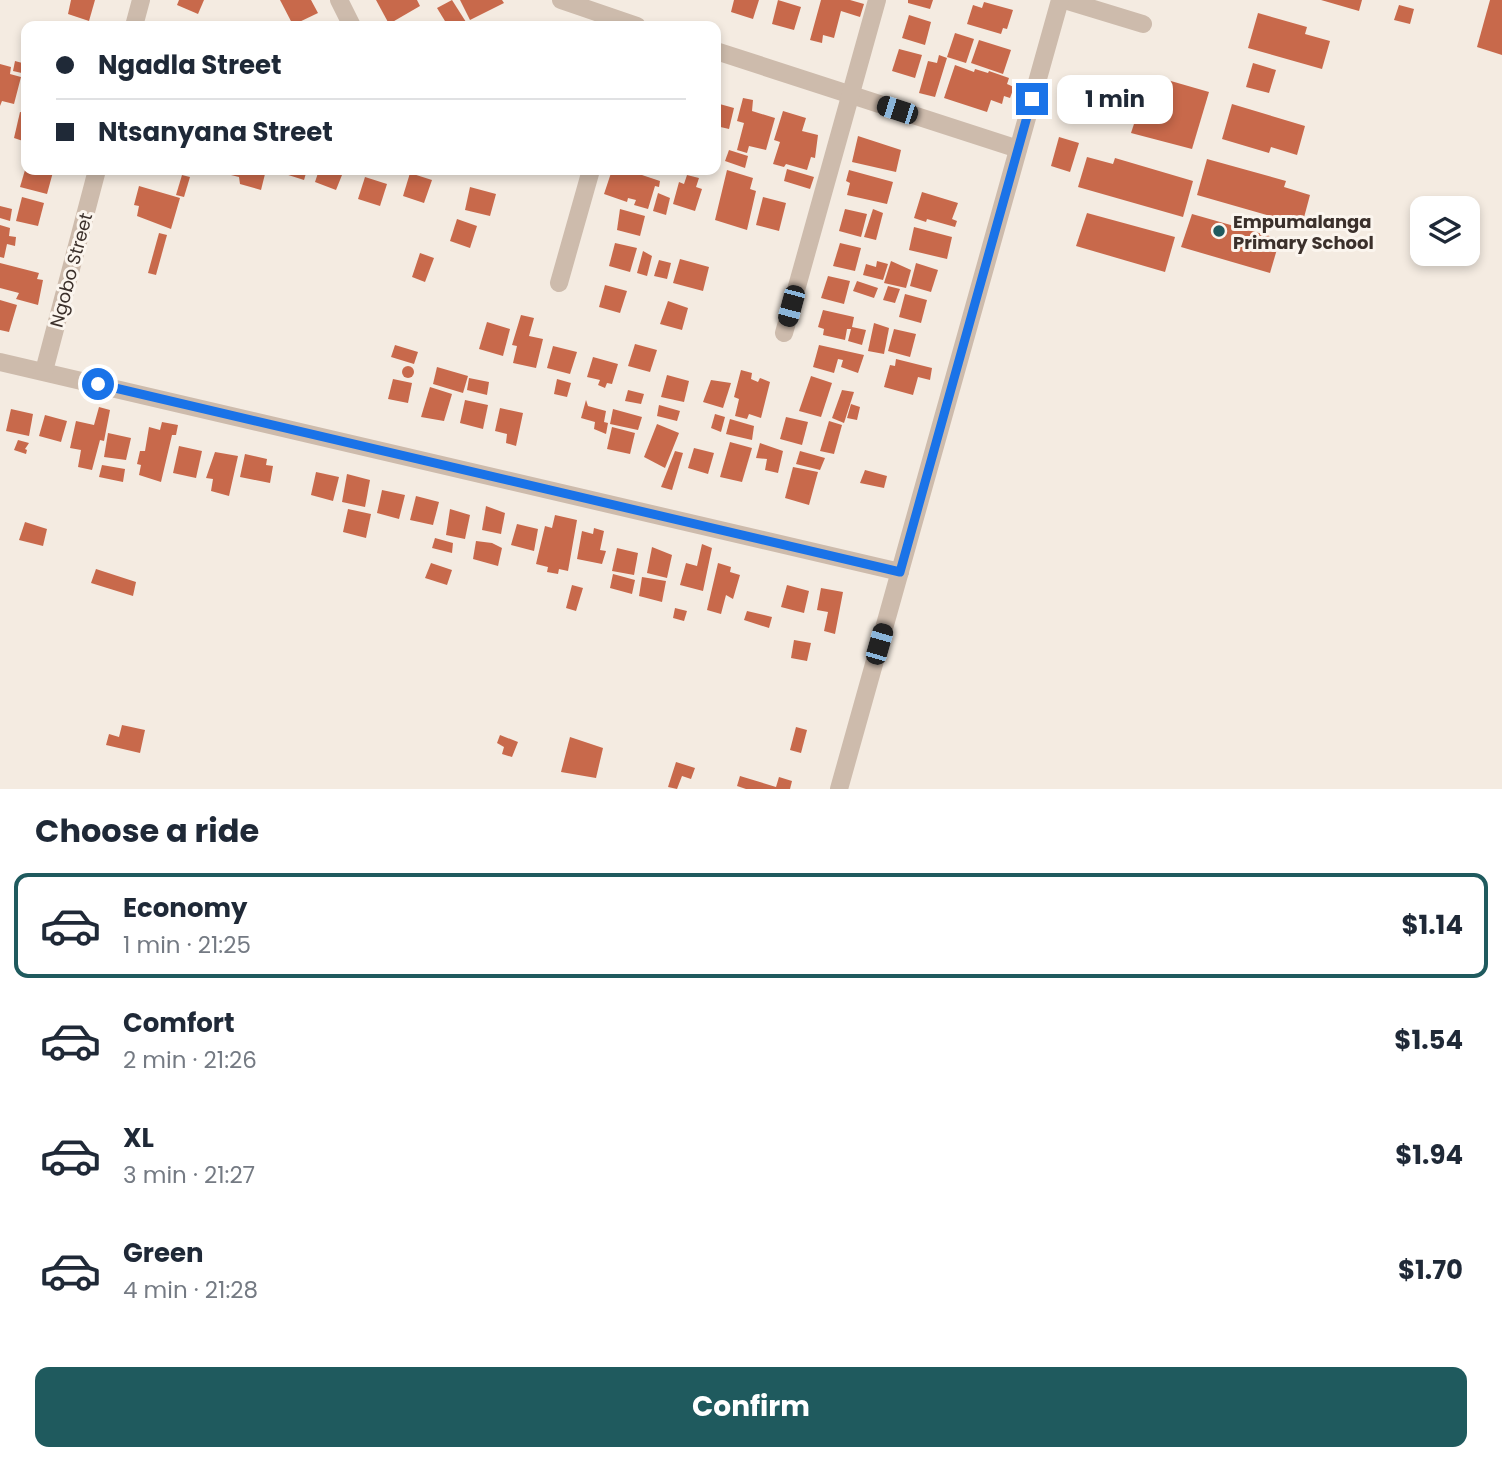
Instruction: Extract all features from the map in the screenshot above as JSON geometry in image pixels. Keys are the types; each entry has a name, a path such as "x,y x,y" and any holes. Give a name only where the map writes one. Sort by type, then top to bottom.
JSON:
{"street":[{"path":"135,21 141,0"},
{"path":"339,0 350,21"},
{"path":"561,0 619,21"},
{"path":"784,333 877,0"},
{"path":"839,789 1062,0 1143,24"},
{"path":"721,53 1018,149"},
{"name":"Ngobo Street","path":"44,371 96,175"},
{"path":"559,283 590,175"},
{"path":"0,362 900,572"}],"building":[{"path":"71,0 95,0 89,21 68,14"},
{"path":"179,0 204,0 198,14 177,5"},
{"path":"280,0 311,0 318,13 301,21 291,21"},
{"path":"376,0 417,0 420,6 394,21 387,21"},
{"path":"452,0 465,21 445,21 437,8"},
{"path":"460,0 502,0 504,3 470,20"},
{"path":"734,0 759,0 753,19 731,12"},
{"path":"778,0 801,7 794,30 772,24"},
{"path":"821,0 850,0 864,4 860,17 841,11 834,38 823,35 822,43 810,40"},
{"path":"908,0 933,0 930,9 908,3"},
{"path":"1321,0 1362,0 1359,11"},
{"path":"1490,0 1502,0 1502,55 1477,47"},
{"path":"984,2 1013,10 1007,29 1003,28 1001,34 967,24 973,5 982,8"},
{"path":"1399,5 1414,9 1410,24 1394,20"},
{"path":"1258,13 1307,27 1305,34 1330,41 1322,69 1248,48"},
{"path":"909,15 931,22 925,45 902,38"},
{"path":"955,33 974,39 966,63 947,57"},
{"path":"979,40 1011,50 1003,74 971,63"},
{"path":"899,49 922,55 915,78 892,71"},
{"path":"939,55 947,58 935,97 919,93 928,61 937,63"},
{"path":"15,61 21,63 21,73 13,71"},
{"path":"1253,63 1276,70 1269,93 1246,87"},
{"path":"0,64 11,67 10,74 21,77 14,104 2,101 0,106"},
{"path":"955,65 974,72 975,69 988,73 989,71 1009,78 1007,84 1014,87 1010,98 1004,96 1002,104 991,100 987,112 944,98"},
{"path":"1150,75 1209,92 1192,149 1131,133"},
{"path":"743,98 753,100 752,111 775,118 766,150 749,146 747,153 737,150 744,123 737,121"},
{"path":"721,104 734,108 729,129 721,127"},
{"path":"1232,104 1305,126 1297,155 1271,147 1269,153 1222,139"},
{"path":"783,111 806,118 802,131 818,135 815,158 811,157 807,170 786,164 784,167 773,164 780,142 774,140"},
{"path":"20,112 21,112 21,140 14,138"},
{"path":"858,136 901,150 896,172 852,162"},
{"path":"1059,137 1079,143 1070,172 1051,166"},
{"path":"729,150 748,156 745,168 725,161"},
{"path":"1087,157 1113,164 1115,158 1193,181 1183,217 1078,187"},
{"path":"1207,159 1286,181 1284,187 1310,195 1302,225 1197,195"},
{"path":"787,169 814,177 810,189 784,181"},
{"path":"727,170 753,178 750,189 756,191 747,230 715,220"},
{"path":"849,170 893,182 887,204 847,195 850,183 846,181"},
{"path":"24,175 52,175 47,194 20,187"},
{"path":"182,175 190,177 184,197 176,195"},
{"path":"231,175 265,175 261,190 240,184 239,177"},
{"path":"288,175 306,175 304,180"},
{"path":"317,175 342,175 336,190 315,182"},
{"path":"409,175 432,180 424,203 403,196"},
{"path":"610,175 642,175 660,181 659,187 655,186 648,209 634,205 636,200 628,198 627,202 604,194"},
{"path":"687,175 699,178 696,187 702,189 695,211 673,204 679,182 684,184"},
{"path":"365,177 387,184 380,206 358,199"},
{"path":"139,186 180,198 171,229 137,216 139,206 134,205"},
{"path":"470,187 496,194 490,216 465,210"},
{"path":"922,192 958,203 952,219 957,221 955,227 914,218"},
{"path":"658,193 670,198 666,215 653,211"},
{"path":"22,197 44,203 38,226 16,221"},
{"path":"763,197 786,203 779,231 756,225"},
{"path":"0,206 12,209 10,221 0,218"},
{"path":"620,209 645,216 640,236 617,230"},
{"path":"845,209 867,214 861,237 839,231"},
{"path":"873,209 883,213 876,240 864,237"},
{"path":"1087,213 1175,237 1165,272 1076,246"},
{"path":"1192,214 1280,239 1270,273 1181,247"},
{"path":"457,219 477,226 470,248 450,241"},
{"path":"0,225 10,228 9,236 16,237 15,246 7,244 4,258 0,257"},
{"path":"914,227 952,237 947,259 909,250"},
{"path":"159,233 167,235 156,275 148,273"},
{"path":"615,243 637,248 630,272 609,266"},
{"path":"840,243 861,248 855,271 833,266"},
{"path":"643,251 652,256 647,276 637,273"},
{"path":"420,253 434,258 425,282 412,277"},
{"path":"680,259 709,267 703,291 673,283"},
{"path":"659,260 671,263 667,279 654,276"},
{"path":"877,261 888,264 883,280 863,275 866,264 876,267"},
{"path":"891,261 911,270 906,288 884,283"},
{"path":"0,263 39,273 37,279 43,280 38,305 16,299 19,293 0,288"},
{"path":"916,263 938,270 931,292 910,286"},
{"path":"828,276 850,281 844,304 821,298"},
{"path":"857,281 878,288 874,298 853,291"},
{"path":"605,285 627,291 620,313 599,307"},
{"path":"888,286 900,289 895,303 883,300"},
{"path":"905,294 927,300 921,323 899,317"},
{"path":"0,300 17,305 9,332 0,330"},
{"path":"668,301 688,308 682,330 660,324"},
{"path":"823,310 854,317 852,327 866,330 862,345 848,341 851,329 847,329 845,340 823,335 824,329 818,327"},
{"path":"521,315 534,318 529,336 543,339 536,368 513,363 517,346 512,345"},
{"path":"487,322 510,329 503,356 479,349"},
{"path":"874,323 889,328 884,354 868,351"},
{"path":"894,329 916,334 910,357 888,351"},
{"path":"635,344 657,350 650,372 628,366"},
{"path":"395,345 418,352 414,364 391,357"},
{"path":"819,345 864,355 858,373 841,367 843,360 838,359 834,373 813,367"},
{"path":"553,346 577,352 570,374 547,368"},
{"path":"593,357 618,364 612,384 607,383 605,388 598,385 600,380 587,377"},
{"path":"896,359 932,368 930,380 918,377 913,395 884,387 890,365 895,366"},
{"path":"403,367 413,367 413,377 403,377"},
{"path":"437,367 468,376 463,393 433,384"},
{"path":"741,370 752,373 751,379 758,382 760,378 770,382 761,418 749,414 747,419 735,416 739,399 734,397"},
{"path":"667,375 689,381 684,402 661,397"},
{"path":"811,376 832,383 821,417 799,411"},
{"path":"469,378 489,382 487,395 467,390"},
{"path":"393,379 412,383 408,403 388,399"},
{"path":"557,379 571,383 567,397 554,394"},
{"path":"711,380 731,383 723,408 703,402"},
{"path":"430,387 452,394 444,421 421,417"},
{"path":"628,390 644,394 641,404 625,401"},
{"path":"842,390 854,392 844,423 832,418"},
{"path":"465,400 488,405 483,429 460,423"},
{"path":"586,400 588,406 606,411 606,434 594,429 595,422 581,418"},
{"path":"851,404 860,407 857,420 847,418"},
{"path":"659,405 680,411 677,421 657,416"},
{"path":"99,407 110,410 104,441 100,440 92,470 78,467 81,450 70,448 76,421 94,425"},
{"path":"500,408 523,413 516,446 506,443 507,434 495,431"},
{"path":"11,409 33,414 29,436 6,431"},
{"path":"613,409 642,417 638,430 610,424"},
{"path":"715,414 725,417 721,432 711,428"},
{"path":"45,415 67,421 61,442 39,436"},
{"path":"786,417 808,422 802,445 780,439"},
{"path":"730,419 754,426 752,440 726,434"},
{"path":"829,421 842,425 834,454 820,451"},
{"path":"162,422 178,425 176,435 172,435 161,482 139,475 141,465 137,464 140,451 145,451 149,427 160,430"},
{"path":"657,424 679,433 665,468 644,457"},
{"path":"612,427 635,433 630,454 607,449"},
{"path":"108,433 131,438 126,460 104,457"},
{"path":"18,440 29,443 25,449 26,454 14,450"},
{"path":"730,442 752,448 742,482 720,477"},
{"path":"760,443 783,451 778,473 765,470 767,459 756,458"},
{"path":"179,446 202,451 196,478 173,473"},
{"path":"694,448 714,453 708,474 688,468"},
{"path":"675,451 683,453 672,490 661,487"},
{"path":"800,451 825,458 820,470 796,464"},
{"path":"215,452 238,456 229,496 211,491 213,479 206,478"},
{"path":"245,454 267,459 266,465 273,466 270,483 240,477"},
{"path":"102,465 125,469 123,482 99,477"},
{"path":"793,467 818,472 809,505 785,498"},
{"path":"865,470 887,476 884,488 860,483"},
{"path":"316,472 339,477 333,501 311,495"},
{"path":"347,474 370,480 365,507 342,502"},
{"path":"382,490 405,495 399,519 377,513"},
{"path":"416,496 439,502 433,525 410,520"},
{"path":"486,506 505,513 501,534 482,530"},
{"path":"348,509 371,514 366,538 343,532"},
{"path":"450,509 470,515 465,539 446,535"},
{"path":"555,515 577,520 568,571 559,569 558,574 547,572 548,567 536,564 545,526 552,528"},
{"path":"25,522 47,529 43,546 19,540"},
{"path":"517,524 538,529 534,551 511,545"},
{"path":"594,528 604,531 600,550 606,551 602,564 577,559 582,531 593,534"},
{"path":"435,538 453,543 452,553 432,548"},
{"path":"476,541 492,543 502,548 498,566 473,559"},
{"path":"702,544 712,548 703,591 680,585 686,563 697,566"},
{"path":"652,547 672,555 667,578 647,573"},
{"path":"617,548 638,553 634,575 612,571"},
{"path":"431,563 452,570 447,585 425,578"},
{"path":"718,563 731,567 730,572 740,575 733,599 726,595 721,614 707,610"},
{"path":"96,569 136,582 133,596 91,583"},
{"path":"613,574 635,580 632,594 610,588"},
{"path":"642,577 666,581 662,602 639,596"},
{"path":"572,585 583,588 576,611 566,608"},
{"path":"787,585 809,591 804,613 781,607"},
{"path":"821,588 843,592 835,634 824,631 828,612 817,610"},
{"path":"675,608 687,611 684,621 673,618"},
{"path":"747,611 772,617 769,628 744,620"},
{"path":"794,640 811,643 807,661 791,658"},
{"path":"122,725 145,730 140,753 106,745 109,734 119,737"},
{"path":"796,727 807,730 801,753 790,750"},
{"path":"500,735 518,742 512,757 502,754 504,747 497,743"},
{"path":"570,737 603,748 596,778 561,772"},
{"path":"676,762 695,768 691,779 682,776 677,789 668,787"},
{"path":"740,776 776,787 779,777 792,781 790,789 746,789 737,786"}],"place":[{"name":"Empumalanga Primary School","path":"1219,231"}],"route":[{"path":"98,384 900,572 1032,99"}]}
